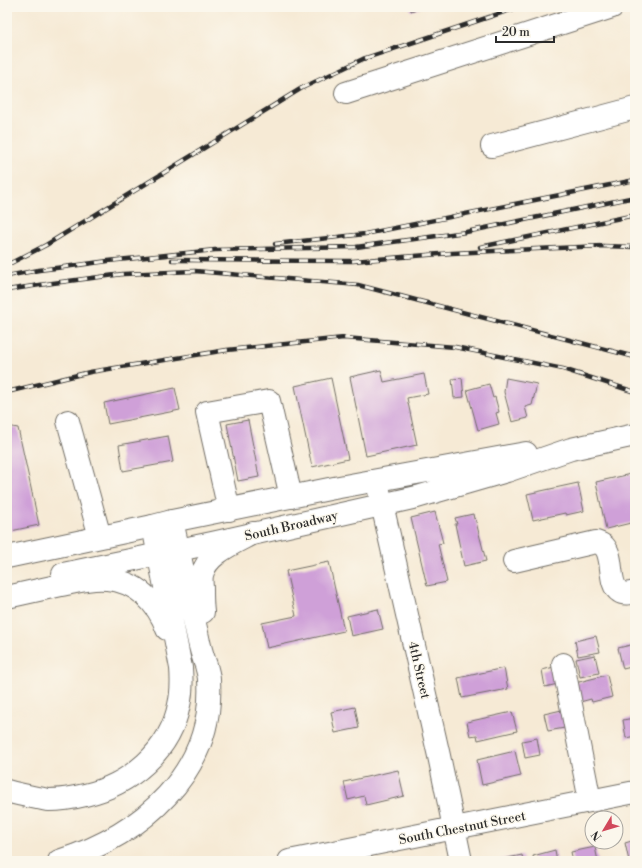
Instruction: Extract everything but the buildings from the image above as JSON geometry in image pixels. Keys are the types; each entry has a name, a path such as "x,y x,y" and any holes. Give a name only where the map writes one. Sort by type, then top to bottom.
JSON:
{"street":[{"path":"346,93 612,7"},
{"path":"492,146 635,108"},
{"path":"229,510 207,412 269,401 291,497"},
{"path":"68,421 100,537"},
{"name":"South Broadway","path":"7,587 417,497 508,471 571,449 635,435"},
{"name":"South Broadway","path":"7,557 162,523 377,480 518,454 571,449"},
{"name":"4th Street","path":"377,480 438,748 461,861"},
{"path":"7,790 18,794 48,800 63,799 92,793 115,785 128,777 154,755 164,741 174,722 180,704 181,668 168,552 162,523"},
{"path":"59,861 88,851 131,827 164,799 186,770 197,751 203,736 208,713 212,655 202,603 202,574 206,565 213,557 229,546 253,533"},
{"path":"514,560 596,542 604,545 609,553 613,583 619,592 625,594 635,592"},
{"path":"168,552 210,678"},
{"path":"7,597 90,580 107,579 126,583 150,599 155,606 166,625 181,668"},
{"path":"563,664 590,801"},
{"name":"South Chestnut Street","path":"289,861 635,792"}],"railway":[{"path":"7,265 46,245 302,88 363,59 519,7"},
{"path":"275,244 365,234 635,180"},
{"path":"7,276 39,270 108,261 215,250 356,247 466,232 635,197"},
{"path":"480,247 635,215"},
{"path":"172,260 353,261 452,253 602,246 635,247"},
{"path":"7,290 123,274 195,271 358,285 635,357"},
{"path":"7,392 90,372 227,350 344,338 455,347 563,369 635,392"}]}
